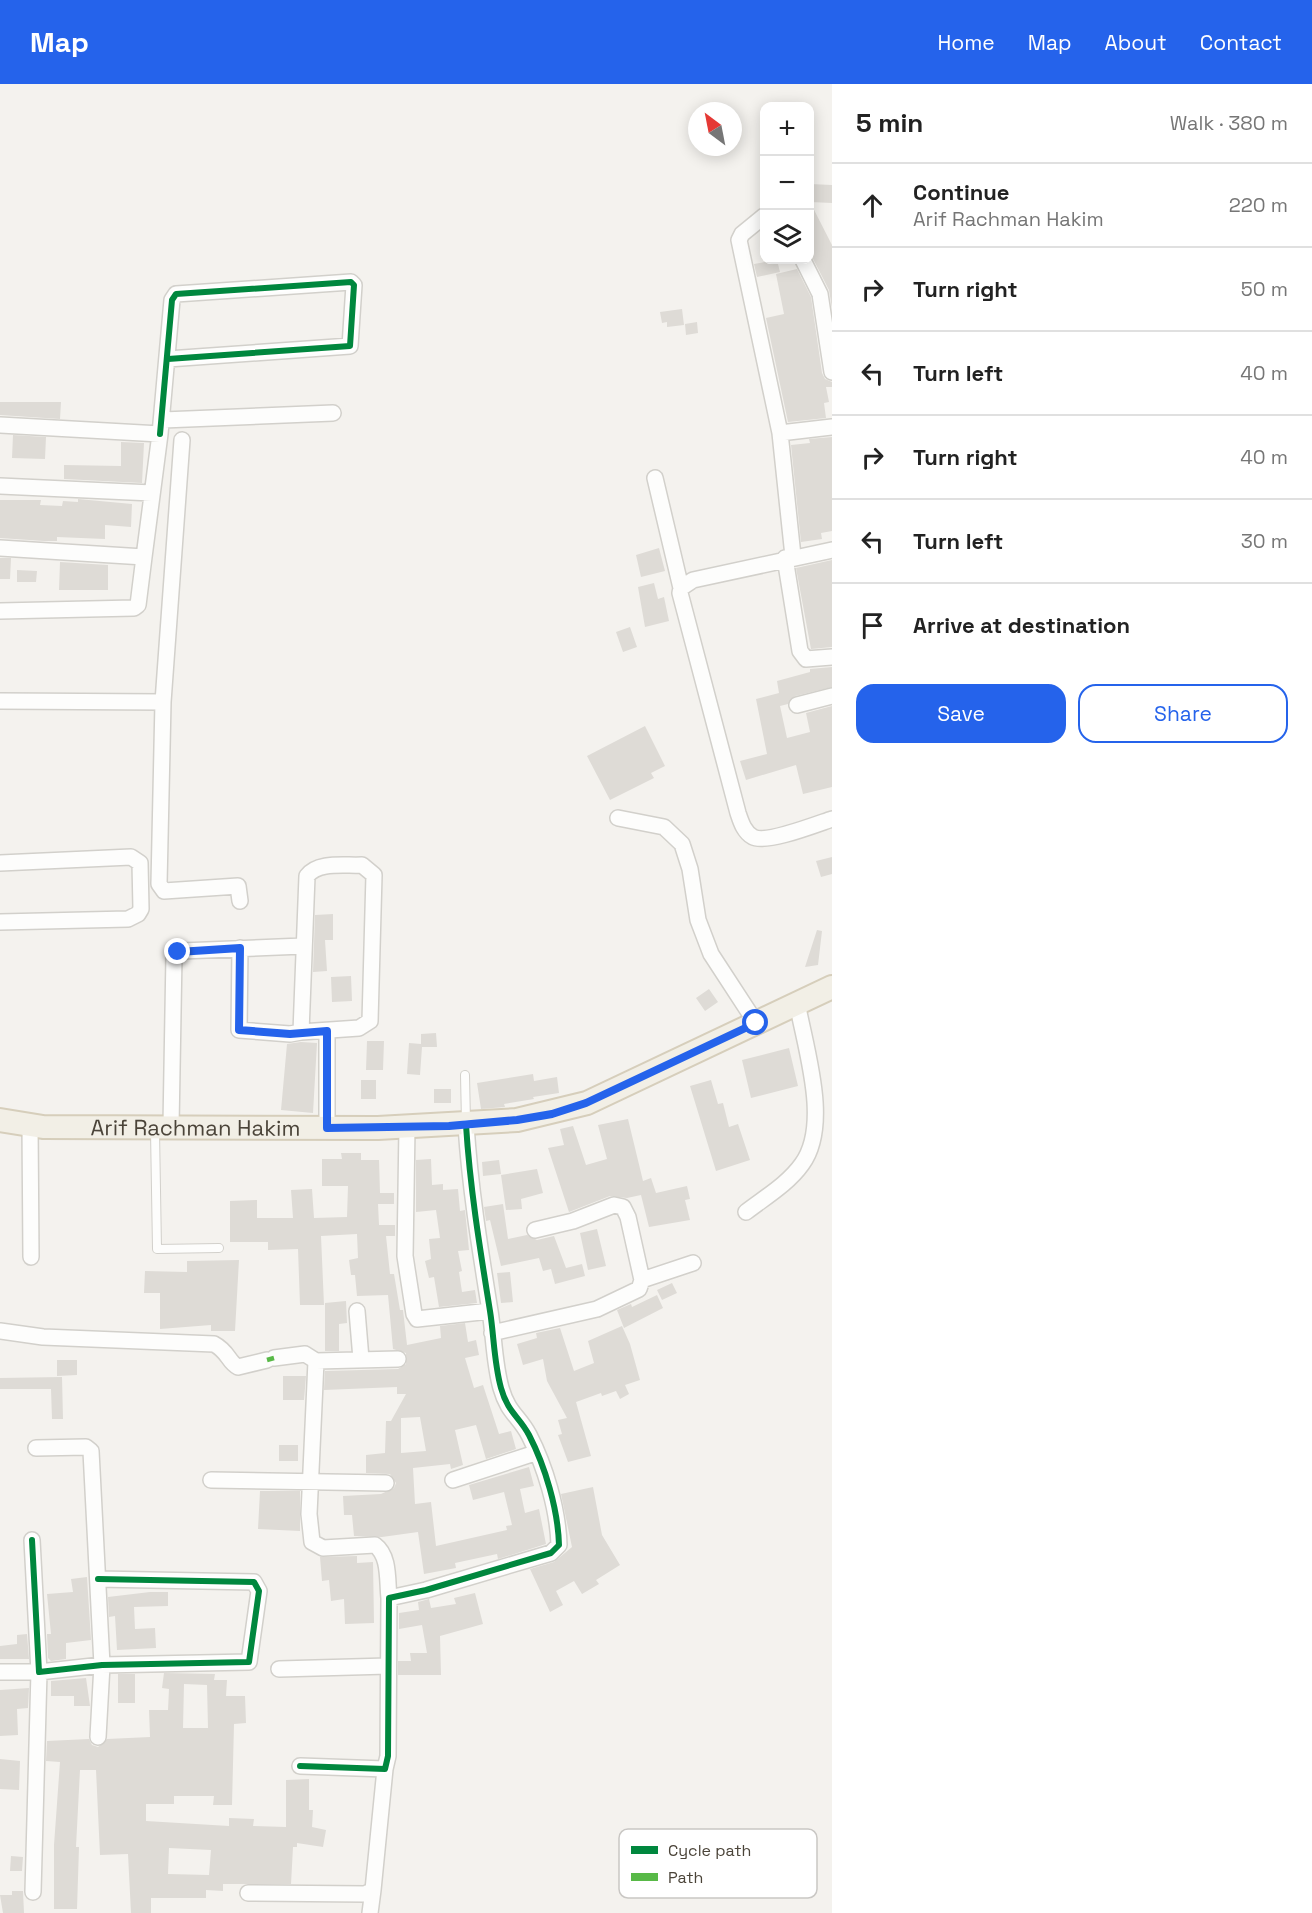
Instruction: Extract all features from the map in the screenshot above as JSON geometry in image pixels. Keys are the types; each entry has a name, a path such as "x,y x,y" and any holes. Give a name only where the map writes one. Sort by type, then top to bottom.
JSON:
{"main road":[{"name":"Arif Rachman Hakim","path":"0,1120 30,1125 327,1128 466,1125 517,1120 552,1114 586,1103 832,987"}],"street":[{"path":"760,220 742,234 740,240 780,433 789,557 800,651 806,659 832,657"},
{"path":"805,264 820,294 832,372"},
{"path":"0,611 134,608 138,604 161,427 172,300 176,294 351,282 354,285 350,346 168,359"},
{"path":"0,425 161,427 333,413"},
{"path":"780,433 832,427"},
{"path":"182,440 164,702 160,887 164,891 238,886 240,902"},
{"path":"655,478 681,588 681,603 742,825 752,837 758,839 832,819"},
{"path":"0,486 152,493"},
{"path":"0,548 144,557"},
{"path":"681,588 693,580 789,557 832,550"},
{"path":"797,705 832,696"},
{"path":"0,701 164,702"},
{"path":"618,818 664,827 682,844 696,898 698,920 711,954 756,1023"},
{"path":"0,863 131,857 140,863 141,899 138,914 129,919 0,922"},
{"path":"240,948 239,1030 290,1034 363,1027 370,1021 374,883 370,869 362,865 333,866 309,872 303,946 301,1032"},
{"path":"163,1126 172,959 182,951 303,946"},
{"path":"746,1212 802,1164 815,1130 816,1109 797,1002"},
{"path":"327,1031 327,1128"},
{"path":"30,1125 31,1257"},
{"path":"389,1598 426,1590 551,1553 559,1545 546,1481 528,1433 506,1406 499,1382 490,1311 482,1271 466,1125"},
{"path":"407,1127 405,1256 414,1314 417,1319 490,1311"},
{"path":"492,1333 597,1310 639,1289 642,1280 628,1217 623,1207 615,1205 573,1221 535,1230"},
{"path":"642,1280 693,1263"},
{"path":"357,1311 361,1359"},
{"path":"0,1331 43,1337 214,1344 226,1350 233,1364 238,1367 304,1354 316,1361 399,1359"},
{"path":"316,1361 313,1482 309,1526 312,1542 323,1548 375,1545 381,1549 386,1563 389,1598 385,1769 370,1913"},
{"path":"36,1448 86,1447 91,1451 102,1665 98,1737"},
{"path":"453,1480 535,1453"},
{"path":"211,1480 386,1483"},
{"path":"32,1540 39,1672 33,1892"},
{"path":"0,1672 39,1672 102,1665 249,1662 259,1591 254,1582 98,1579"},
{"path":"279,1669 388,1666"},
{"path":"300,1766 385,1769"},
{"path":"248,1893 365,1894 373,1890"}],"lane":[{"path":"465,1075 466,1125"},
{"path":"163,1126 156,1249 219,1248"}],"building":[{"path":"814,184 832,185 832,203 814,202"},
{"path":"814,210 832,245 832,308 829,290 814,261"},
{"path":"754,264 778,264 780,272 757,277"},
{"path":"797,269 811,297 822,373 825,379 832,382 832,387 826,387 829,402 824,403 826,418 788,422 766,318 784,314 776,274"},
{"path":"682,309 684,325 667,327 667,322 662,323 660,312"},
{"path":"697,322 698,333 686,335 685,324"},
{"path":"0,402 61,402 60,419 0,415"},
{"path":"13,435 46,437 45,459 12,458"},
{"path":"832,437 832,531 821,533 822,539 801,542 791,445 810,443 809,439"},
{"path":"121,442 144,443 142,483 64,479 64,465 121,466"},
{"path":"78,499 132,504 131,527 105,525 105,539 57,537 57,541 44,541 0,538 0,500 41,500 40,505 62,506 63,501 78,502"},
{"path":"659,548 665,571 641,577 636,555"},
{"path":"0,558 11,558 10,579 0,579"},
{"path":"832,560 832,647 811,649 796,568"},
{"path":"60,562 108,565 108,590 59,590"},
{"path":"17,570 37,571 36,582 17,582"},
{"path":"654,583 658,599 664,597 669,621 645,627 638,587"},
{"path":"630,627 637,647 623,652 616,632"},
{"path":"832,667 832,687 795,696 788,704 780,706 787,738 810,732 806,713 832,706 832,787 803,794 796,765 746,780 740,761 767,754 756,699 779,693 777,681 810,672 810,669"},
{"path":"645,726 665,766 651,773 654,778 610,800 587,756"},
{"path":"832,857 832,874 821,877 816,861"},
{"path":"333,914 333,940 325,940 327,971 313,972 315,915"},
{"path":"817,930 822,931 818,965 805,967"},
{"path":"351,976 352,1001 332,1002 331,977"},
{"path":"709,989 718,1002 705,1011 696,998"},
{"path":"436,1033 437,1047 422,1047 420,1075 407,1074 409,1043 421,1044 421,1034"},
{"path":"367,1041 384,1041 383,1070 366,1070"},
{"path":"317,1043 313,1113 281,1110 287,1044"},
{"path":"789,1048 798,1086 751,1098 742,1060"},
{"path":"533,1074 534,1081 557,1077 559,1093 504,1104 505,1107 481,1109 477,1083"},
{"path":"361,1080 376,1080 376,1099 361,1099"},
{"path":"711,1080 718,1104 723,1103 729,1127 738,1124 750,1160 716,1171 690,1086"},
{"path":"434,1089 451,1089 451,1103 434,1103"},
{"path":"628,1119 643,1181 651,1178 656,1193 687,1186 690,1199 685,1200 690,1220 649,1227 641,1195 627,1198 610,1196 569,1212 548,1148 564,1145 560,1129 573,1126 586,1165 607,1159 598,1125"},
{"path":"341,1153 361,1153 361,1160 379,1160 380,1193 394,1193 394,1204 378,1204 379,1225 395,1225 395,1236 386,1236 390,1274 394,1274 400,1310 403,1310 407,1345 441,1338 440,1326 465,1323 468,1342 476,1340 479,1355 465,1358 474,1388 483,1385 499,1434 511,1431 516,1449 486,1459 476,1425 455,1430 463,1465 451,1469 450,1464 413,1468 415,1504 431,1502 436,1546 507,1530 506,1526 512,1525 504,1492 473,1500 469,1485 529,1467 534,1486 520,1489 525,1513 539,1509 546,1544 498,1559 497,1554 455,1563 456,1568 424,1574 418,1532 382,1537 354,1536 352,1515 344,1515 343,1496 381,1494 394,1488 396,1483 390,1474 366,1473 366,1455 385,1453 386,1421 391,1421 406,1394 397,1394 397,1387 324,1390 325,1371 398,1369 406,1364 406,1353 393,1349 388,1295 357,1296 355,1275 351,1275 349,1260 358,1258 357,1234 321,1236 324,1305 300,1305 298,1249 268,1250 268,1242 230,1242 230,1201 257,1200 257,1218 293,1218 291,1190 312,1189 314,1218 347,1217 348,1186 322,1186 322,1159 342,1159","holes":["420,1417 426,1451 401,1453 401,1418"]},
{"path":"431,1159 432,1185 443,1184 443,1190 458,1189 460,1211 465,1210 469,1250 458,1251 462,1271 459,1272 462,1292 475,1290 477,1303 439,1307 434,1277 429,1278 425,1261 431,1259 429,1239 440,1238 436,1210 416,1212 416,1160"},
{"path":"499,1160 501,1174 483,1176 482,1162"},
{"path":"537,1169 543,1193 521,1199 522,1209 506,1210 501,1175"},
{"path":"503,1204 508,1239 527,1235 537,1240 554,1236 566,1268 582,1264 585,1276 555,1284 551,1269 543,1271 539,1258 501,1266 490,1220 486,1221 484,1207"},
{"path":"597,1229 606,1266 588,1270 580,1233"},
{"path":"239,1260 235,1331 211,1331 211,1325 160,1329 160,1293 144,1293 145,1271 187,1272 187,1261"},
{"path":"510,1272 513,1302 501,1303 497,1273"},
{"path":"672,1283 677,1293 662,1300 657,1290"},
{"path":"657,1295 663,1308 624,1328 617,1310 631,1304 632,1307"},
{"path":"346,1301 347,1323 339,1324 339,1351 325,1351 325,1303"},
{"path":"622,1326 630,1344 640,1380 625,1385 629,1394 620,1399 616,1391 602,1396 601,1393 576,1402 591,1456 568,1462 558,1435 562,1434 558,1420 567,1418 547,1381 543,1359 523,1365 517,1344 537,1338 536,1333 560,1328 574,1371 594,1363 588,1341"},
{"path":"57,1360 77,1360 77,1375 57,1376"},
{"path":"283,1376 306,1376 304,1400 283,1400"},
{"path":"62,1377 63,1419 52,1419 51,1389 0,1389 0,1378"},
{"path":"279,1445 298,1445 298,1461 279,1461"},
{"path":"593,1487 602,1535 620,1565 596,1580 599,1584 582,1594 574,1581 556,1591 563,1605 550,1612 530,1569 554,1562 572,1547 561,1494"},
{"path":"260,1491 300,1491 300,1531 258,1529"},
{"path":"357,1556 357,1563 373,1562 374,1623 345,1624 344,1599 331,1601 329,1580 322,1581 320,1557"},
{"path":"87,1577 91,1640 66,1643 66,1659 51,1661 48,1658 47,1634 51,1634 47,1594 73,1592 71,1579"},
{"path":"168,1592 168,1606 134,1607 135,1629 155,1628 156,1648 117,1650 115,1616 109,1617 108,1597"},
{"path":"475,1593 483,1624 440,1636 441,1675 398,1675 398,1661 411,1661 410,1653 427,1653 422,1625 399,1629 399,1613 419,1610 418,1602 429,1599 431,1608 456,1604 454,1598"},
{"path":"27,1634 29,1659 0,1659 0,1646 17,1644 17,1635"},
{"path":"164,1673 215,1674 214,1680 227,1680 226,1696 245,1696 246,1723 234,1724 232,1805 213,1805 214,1796 174,1796 174,1804 146,1804 146,1821 229,1826 229,1818 254,1819 253,1826 286,1827 286,1780 309,1779 309,1810 313,1810 312,1827 326,1830 323,1847 297,1843 297,1847 293,1847 291,1884 223,1884 223,1891 206,1890 206,1898 151,1898 151,1913 131,1913 128,1854 100,1855 96,1770 80,1770 76,1847 79,1847 77,1909 54,1909 54,1845 60,1762 46,1761 47,1741 89,1739 92,1745 98,1747 107,1739 150,1737 149,1710 168,1710 169,1689 162,1688","holes":["184,1684 207,1685 208,1728 183,1728","169,1848 211,1850 209,1875 168,1874"]},
{"path":"118,1674 135,1674 135,1703 118,1703"},
{"path":"86,1678 90,1706 74,1706 74,1696 51,1696 51,1681"},
{"path":"29,1688 28,1708 17,1709 18,1735 0,1736 0,1690"},
{"path":"0,1759 20,1761 19,1790 0,1789"},
{"path":"11,1856 23,1857 22,1871 10,1871"},
{"path":"12,1891 23,1891 24,1913 3,1913 0,1895 12,1895"}],"marked path":[{"path":"267,1360 274,1358"}],"cycle path":[{"path":"160,434 172,300 176,294 351,282 354,285 350,346 168,359"},
{"path":"300,1766 385,1769 388,1756 389,1598 426,1590 551,1553 559,1545 550,1488 540,1460 529,1435 510,1409 499,1379 479,1242 466,1125"},
{"path":"32,1540 39,1672 102,1665 249,1662 259,1591 254,1582 98,1579"}],"route":[{"path":"178,952 240,948 239,1030 290,1034 327,1031 327,1128 449,1126 517,1120 552,1114 586,1103 756,1023"}]}
